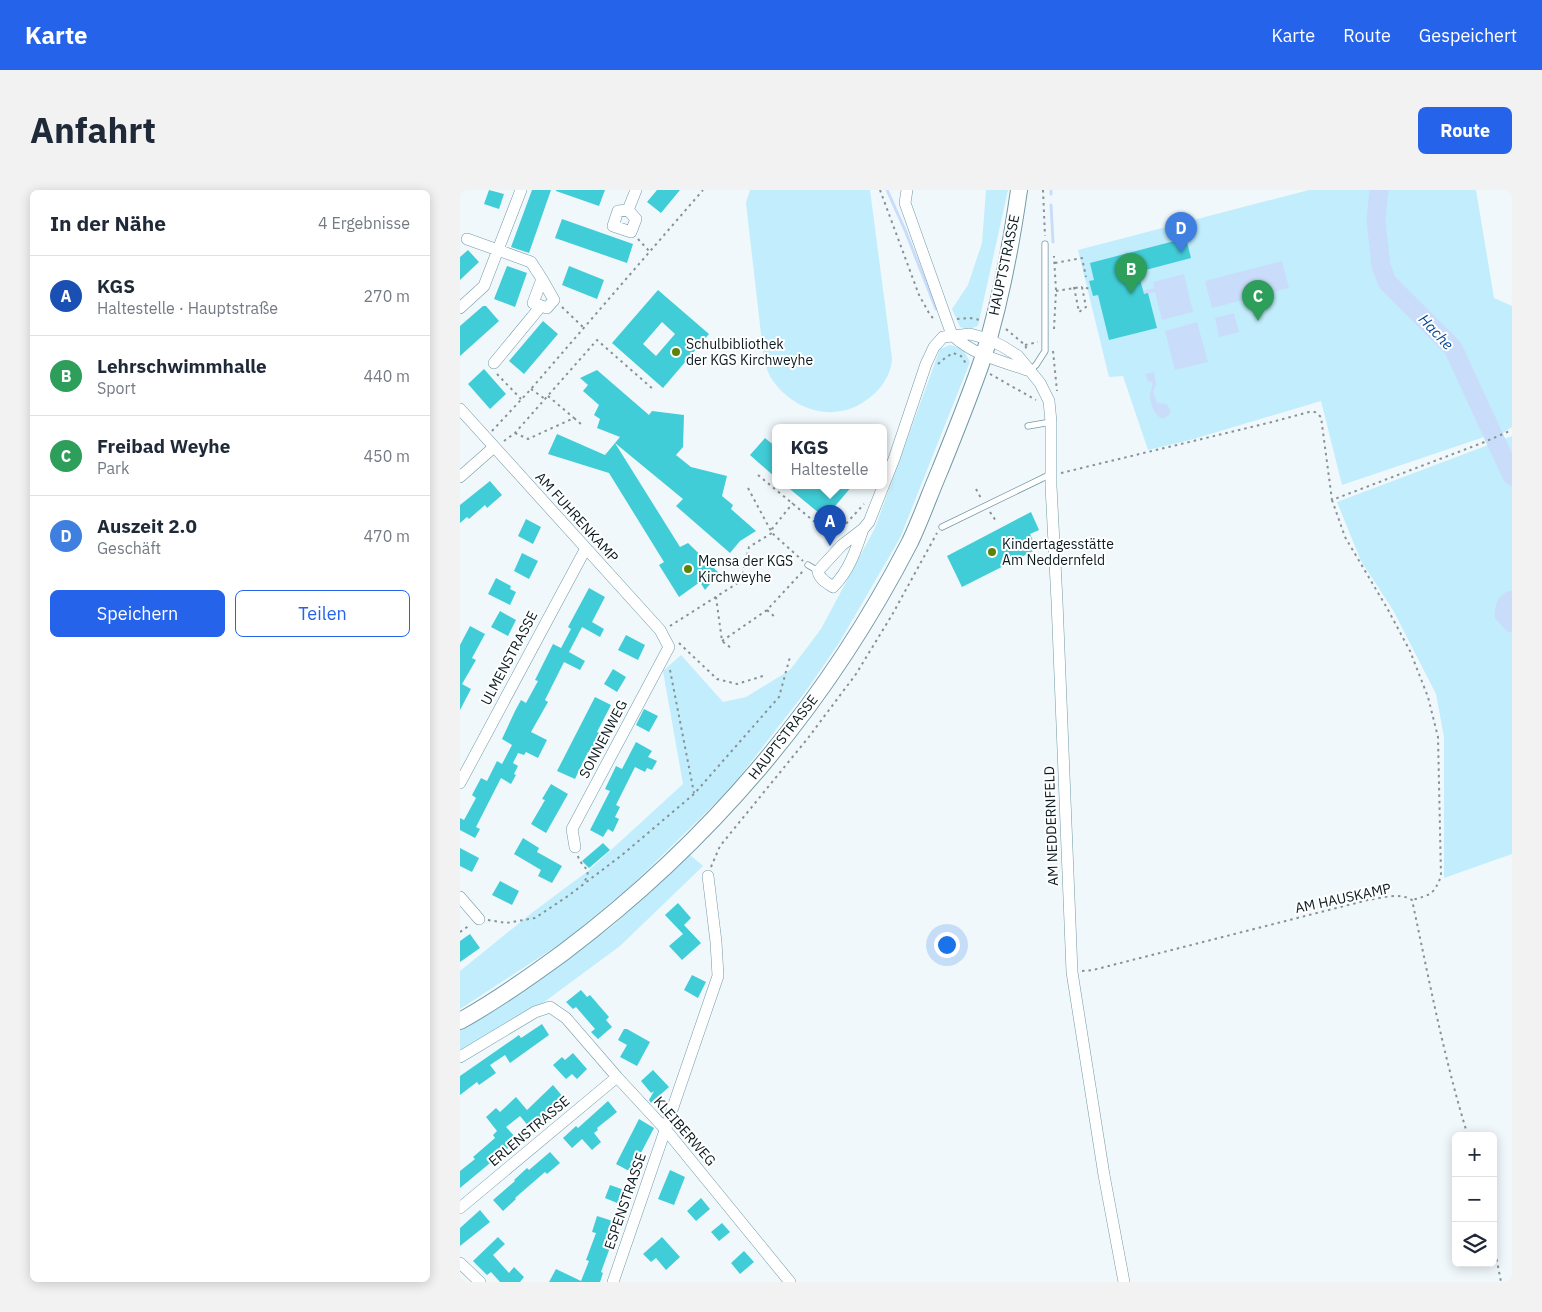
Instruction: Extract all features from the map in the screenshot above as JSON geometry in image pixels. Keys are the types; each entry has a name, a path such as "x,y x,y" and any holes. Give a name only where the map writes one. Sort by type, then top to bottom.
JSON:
{"main road":[{"name":"HAUPTSTRASSE","path":"460,1021 487,1006 598,926 645,886 697,837 741,790 793,728 843,656 910,540 965,410 988,339 1006,266 1019,190"}],"street":[{"path":"460,308 484,286 520,190"},
{"path":"628,210 636,190"},
{"path":"906,190 905,202 947,336 963,345 981,362 1029,371"},
{"path":"628,210 636,219 631,232 613,226 618,211 628,210"},
{"path":"466,239 531,262 542,279 554,300 547,308 533,303 542,279"},
{"path":"494,363 541,306"},
{"path":"887,477 926,364 934,347 947,336 970,334 988,339"},
{"name":"AM NEDDERNFELD","path":"988,339 1018,356 1040,383 1048,401 1051,422 1051,486 1072,972 1102,1166 1124,1282"},
{"name":"AM FUHRENKAMP","path":"460,408 660,630 669,648"},
{"path":"460,477 494,447"},
{"path":"863,529 850,563 833,587 825,582 813,568 863,529 869,522 882,489"},
{"name":"ULMENSTRASSE","path":"460,783 586,548"},
{"name":"SONNENWEG","path":"575,846 572,830 669,648"},
{"name":"ESPENSTRASSE","path":"613,1282 718,976 708,876"},
{"path":"460,897 479,919"},
{"name":"KLEIBERWEG","path":"460,1058 535,1012 550,1007 566,1018 666,1130 790,1282"},
{"name":"ERLENSTRASSE","path":"460,1208 617,1077"},
{"path":"460,1263 480,1282"}],"lane":[{"path":"1029,371 1036,366 1045,351 1045,244"},
{"path":"1028,426 1051,422"},
{"path":"942,527 1047,476"}],"path":[{"path":"486,438 531,389 703,190"},
{"path":"880,190 919,294 928,313 947,336"},
{"path":"1044,190 1045,244 1053,249 1055,263 1054,329"},
{"path":"631,232 650,252"},
{"path":"1055,263 1082,258 1086,277"},
{"path":"1056,291 1074,287 1091,289"},
{"path":"1074,287 1079,312 1086,307 1082,287"},
{"path":"554,300 584,328"},
{"path":"494,447 515,433 597,340 654,390"},
{"path":"1053,346 1057,389"},
{"path":"926,364 938,365 945,358 953,354 961,356 966,364 981,362 995,376 1038,401"},
{"path":"494,363 494,371 521,399"},
{"path":"531,389 545,400"},
{"path":"548,396 582,425"},
{"path":"1061,473 1309,412 1315,412 1321,417 1332,500 1345,536 1410,651 1428,697 1438,737 1441,876 1430,895 1412,900"},
{"path":"515,433 528,439 574,418"},
{"path":"1332,500 1512,430"},
{"path":"758,475 772,486"},
{"path":"722,641 767,610 813,568 772,533 748,488"},
{"path":"776,489 833,537 869,499"},
{"path":"668,628 741,581 749,547 772,533 772,529 793,503"},
{"path":"708,876 720,846 808,738 856,674 942,527"},
{"path":"716,597 722,641 731,648"},
{"path":"767,610 775,617"},
{"path":"680,643 717,680 736,684 763,676"},
{"path":"669,648 670,673 694,794"},
{"path":"479,919 506,923 535,918 622,856 694,794 779,697 790,657"},
{"path":"575,846 579,860 588,871 582,886"},
{"name":"AM HAUSKAMP","path":"1072,972 1093,970 1368,900 1396,895 1407,897 1412,900 1447,1057 1467,1132"},
{"path":"1497,1259 1502,1282"}],"shaded area":[{"path":"750,190 870,190 892,358 891,368 884,382 874,394 861,404 847,410 833,412 805,407 781,390 770,376 764,360 746,203"},
{"path":"986,190 1008,190 978,326 969,329 960,327 952,309 968,285 982,243"},
{"path":"1309,190 1476,190 1494,298 1512,306 1512,427 1503,433 1487,436 1342,485 1321,401 1190,440 1148,450 1123,376 1109,377 1078,250"},
{"path":"1282,261 1289,288 1212,308 1205,281"},
{"path":"1184,274 1193,312 1162,320 1155,292 1144,294 1143,291 1154,288 1153,282"},
{"path":"1234,313 1239,332 1219,337 1215,318"},
{"path":"1197,322 1208,362 1175,370 1165,331"},
{"path":"950,345 963,349 970,362 900,538 839,643 806,691 730,789 631,886 563,942 460,1009 460,971 533,912 588,871 683,784 663,671 681,655 723,702 746,697 790,670 821,629 875,528 940,349"},
{"path":"1154,372 1156,385 1153,392 1157,403 1166,404 1171,410 1169,415 1163,419 1155,413 1150,398 1152,382 1148,381 1145,374"},
{"path":"1512,436 1512,854 1444,878 1444,737 1436,694 1393,610 1361,561 1337,502"},
{"path":"690,855 703,866 620,946 536,1008 460,1055 460,1028 546,976 615,924"}],"building":[{"path":"489,190 504,194 499,209 484,204"},
{"path":"532,190 551,190 529,253 511,247"},
{"path":"556,190 605,190 599,206"},
{"path":"657,190 680,190 661,213 647,202"},
{"path":"562,219 633,244 627,263 555,238"},
{"path":"1186,238 1191,258 1138,272 1144,294 1148,293 1157,328 1109,340 1098,295 1093,296 1089,281 1094,280 1090,263"},
{"path":"468,250 479,262 460,280 460,257"},
{"path":"507,266 527,273 515,307 494,299"},
{"path":"569,266 604,280 597,299 562,285"},
{"path":"658,290 709,334 663,388 612,343","holes":["662,322 675,334 656,356 643,344"]},
{"path":"483,306 486,306 499,321 460,356 460,326"},
{"path":"543,321 558,334 524,374 509,361"},
{"path":"484,369 506,394 490,409 468,384"},
{"path":"597,370 649,415 652,411 684,415 683,447 676,455 691,467 727,476 722,496 733,505 731,509 756,531 740,541 730,553 676,506 683,499 615,443 620,437 597,428 600,419 594,415 599,405 583,391 588,385 580,378"},
{"path":"557,434 605,455 615,443 680,547 688,543 719,573 705,590 700,582 679,597 659,565 664,562 609,473 548,454"},
{"path":"765,438 772,444 772,474 750,455"},
{"path":"490,481 502,495 487,508 485,505 469,519 467,517 460,523 460,505"},
{"path":"790,489 850,489 825,518"},
{"name":"Kindertagesstätte Am Neddernfeld","path":"1031,512 1039,530 1030,534 1037,549 962,587 947,556"},
{"path":"526,519 541,527 533,544 518,536"},
{"path":"522,553 538,561 529,579 514,571"},
{"path":"496,578 511,586 510,589 516,592 510,605 488,594"},
{"path":"589,588 605,597 592,622 604,629 600,637 582,627 569,652 585,661 580,670 564,662 545,700 548,702 531,732 547,740 538,758 526,752 524,755 518,753 513,763 518,766 514,774 516,775 511,784 501,778 476,827 480,829 475,838 460,830 460,818 464,820 476,798 472,795 481,778 487,781 497,761 502,764 512,745 502,739 515,711 521,700 526,703 538,681 535,680 553,644 561,648 571,629 568,627"},
{"path":"500,611 516,620 508,636 491,627"},
{"path":"470,626 485,634 472,658 476,660 462,684 471,689 460,710 460,645"},
{"path":"626,635 645,645 638,660 618,650"},
{"path":"613,669 626,677 617,692 604,684"},
{"path":"595,697 611,705 597,732 600,733 575,779 557,771"},
{"path":"644,709 658,716 649,732 636,725"},
{"path":"636,742 652,751 648,757 657,761 652,770 647,768 645,772 635,767 616,805 620,807 615,817 619,819 613,832 608,829 603,837 590,830 610,791 605,789 616,766 622,769"},
{"path":"551,784 568,794 546,833 531,824 545,800 542,799"},
{"path":"523,838 539,848 537,852 562,866 552,883 538,876 541,870 514,854"},
{"path":"603,843 610,850 589,868 582,861"},
{"path":"460,848 479,858 472,872 460,866"},
{"path":"500,881 519,891 512,905 492,895"},
{"path":"678,903 691,918 684,925 701,943 682,960 669,946 683,934 665,915"},
{"path":"470,934 480,948 460,962 460,941"},
{"path":"692,975 706,982 698,998 684,990"},
{"path":"581,990 587,997 590,995 609,1017 606,1020 612,1027 598,1039 591,1032 595,1029 589,1022 576,1007 573,1009 566,1002"},
{"path":"542,1024 549,1035 510,1063 505,1055 490,1065 496,1073 479,1085 477,1082 460,1095 460,1076 519,1035 521,1038"},
{"path":"624,1029 650,1042 637,1066 620,1057 627,1045 618,1040"},
{"path":"573,1053 587,1069 577,1079 572,1074 566,1079 553,1065 562,1057 565,1060"},
{"path":"653,1070 669,1087 651,1103 649,1100 654,1091 651,1093 641,1081"},
{"path":"553,1085 564,1098 530,1128 520,1116 506,1127 518,1140 460,1188 460,1171 475,1159 473,1157 495,1138 493,1135 497,1131 486,1117 496,1108 500,1112 516,1097 527,1110"},
{"path":"608,1101 617,1112 597,1128 598,1130 594,1133 601,1142 592,1150 582,1139 572,1148 563,1138 576,1126 578,1128"},
{"path":"639,1119 654,1128 631,1172 616,1164"},
{"path":"550,1152 560,1163 547,1174 545,1172 503,1211 493,1200 527,1168 529,1170"},
{"path":"670,1170 685,1177 674,1205 658,1199"},
{"path":"610,1185 627,1191 622,1205 605,1198"},
{"path":"701,1198 710,1209 696,1221 687,1211"},
{"path":"480,1210 490,1222 460,1246 460,1228"},
{"path":"597,1216 619,1223 601,1272 603,1273 600,1282 549,1282 556,1269 581,1281 589,1261 586,1260 596,1233 592,1232"},
{"path":"722,1223 730,1232 719,1241 711,1232"},
{"path":"498,1237 505,1244 493,1255 509,1273 514,1267 524,1277 520,1282 500,1282 491,1272 487,1275 473,1261"},
{"path":"662,1237 680,1257 666,1270 656,1258 651,1262 643,1254"},
{"path":"744,1251 754,1262 740,1274 731,1263"}],"waterway":[{"path":"887,190 936,309"},
{"name":"Hache","path":"1379,190 1376,220 1381,266 1387,282 1453,348 1512,476"},
{"path":"1051,205 1053,242"},
{"name":"Hache","path":"1512,600 1505,607 1504,614 1512,623"}],"place":[{"name":"Auszeit 2.0","path":"1181,253"},
{"name":"Lehrschwimmhalle","path":"1131,294"},
{"name":"Freibad Weyhe","path":"1258,321"},
{"name":"Schulbibliothek der KGS Kirchweyhe","path":"676,352"},
{"name":"KGS","path":"830,546"},
{"name":"Kindertagesstätte Am Neddernfeld","path":"992,552"},
{"name":"Mensa der KGS Kirchweyhe","path":"688,569"}]}
